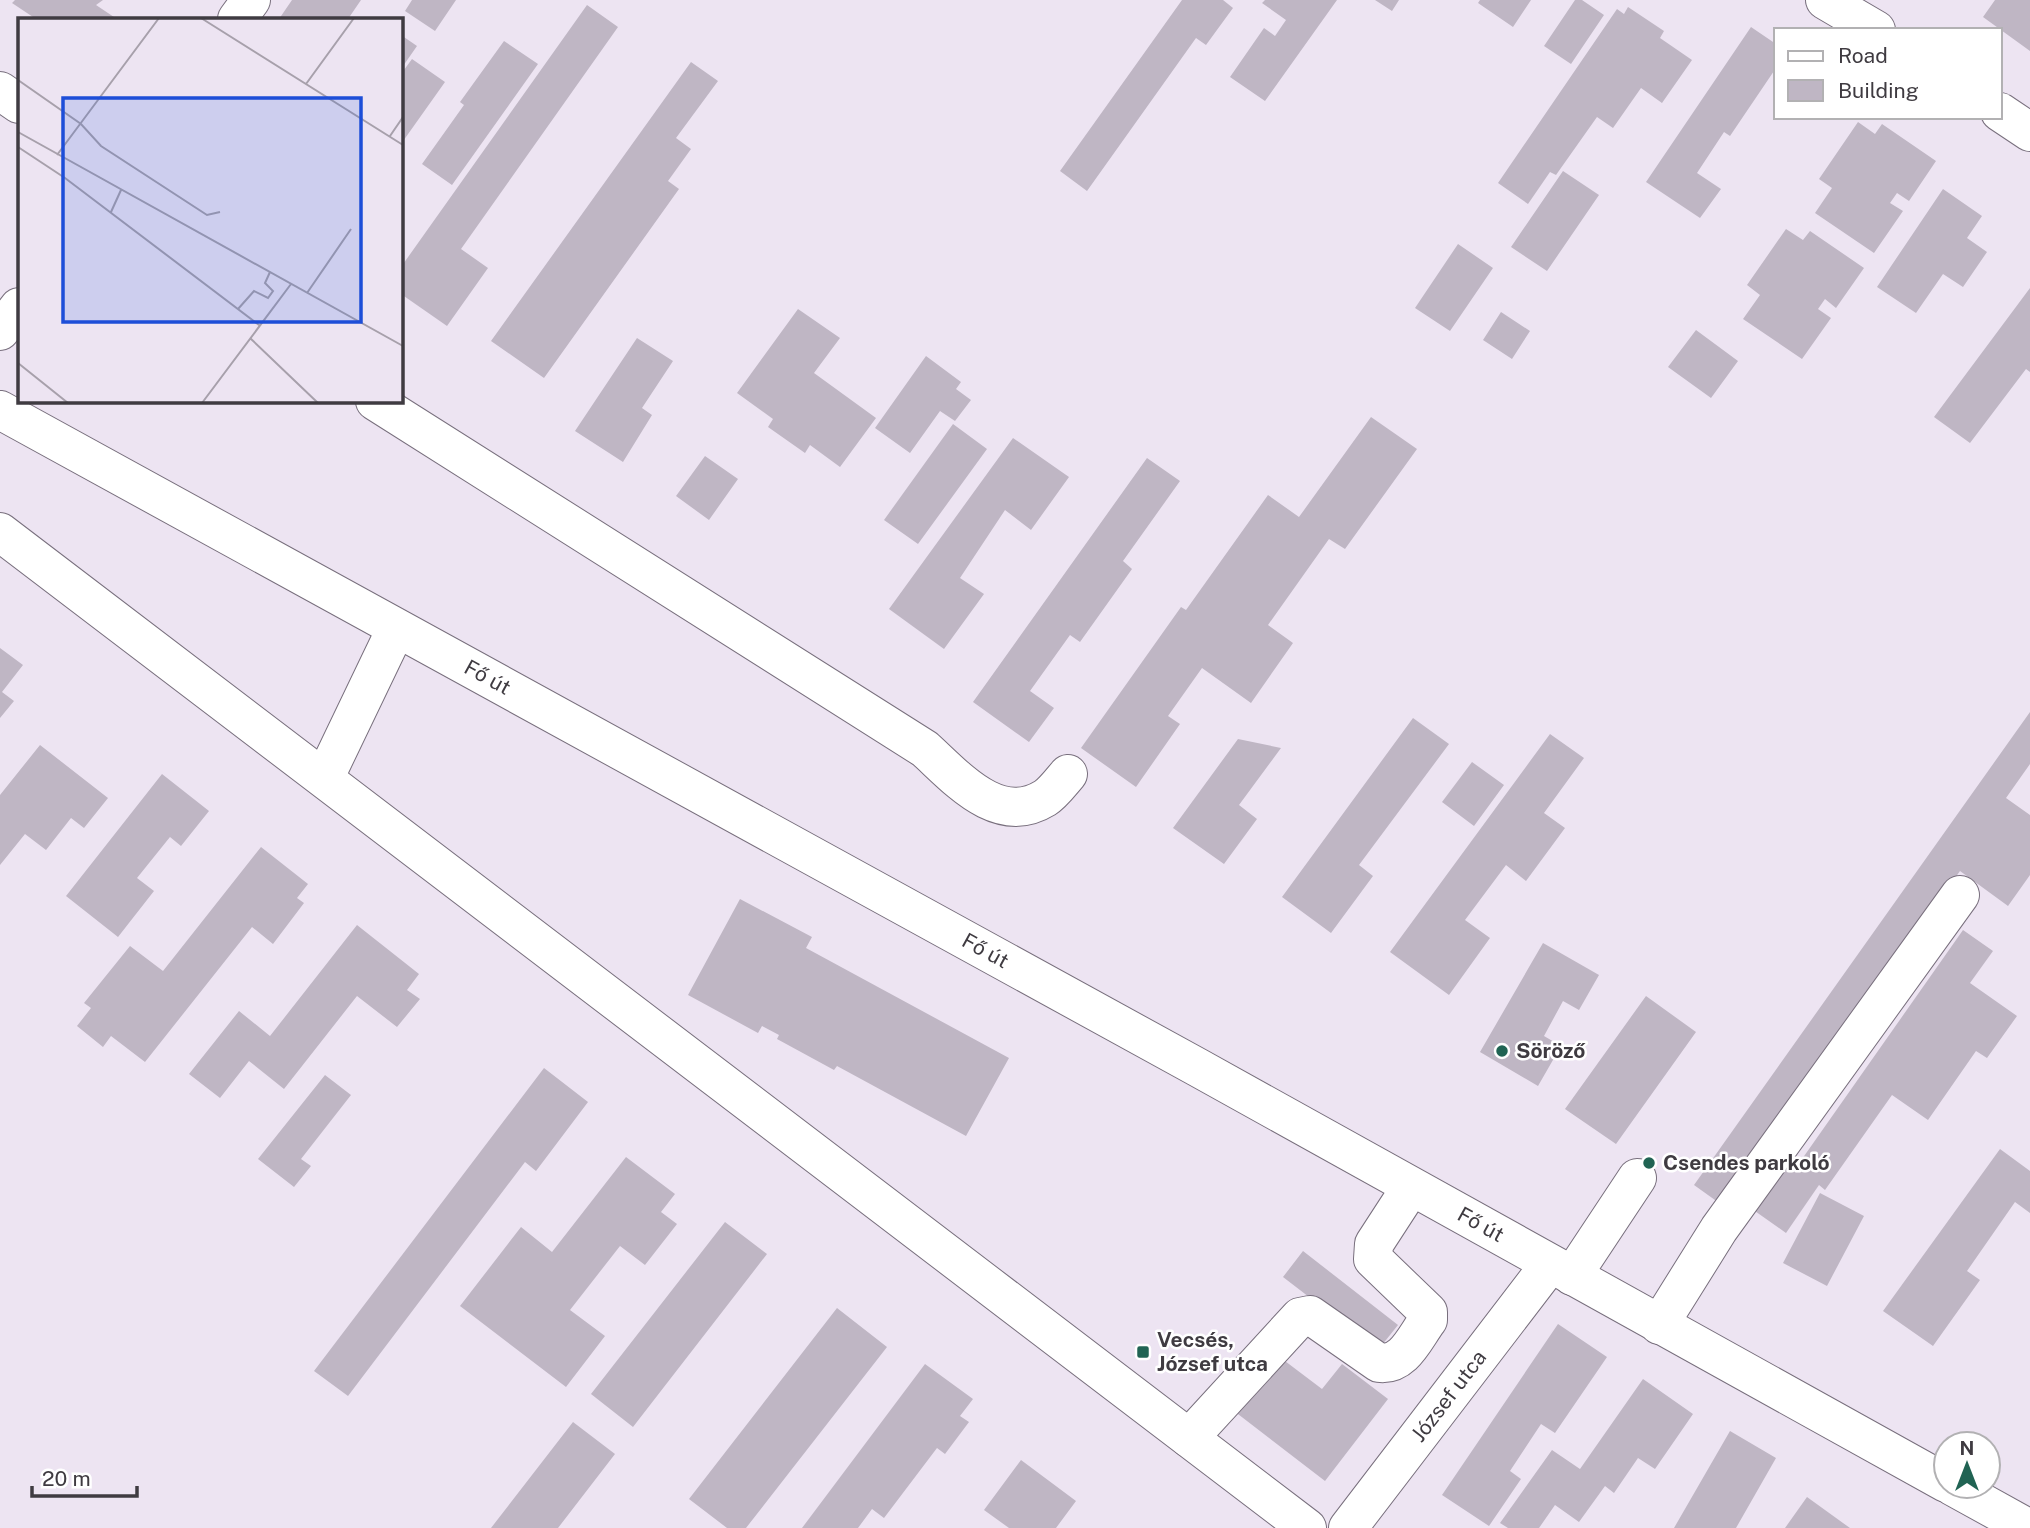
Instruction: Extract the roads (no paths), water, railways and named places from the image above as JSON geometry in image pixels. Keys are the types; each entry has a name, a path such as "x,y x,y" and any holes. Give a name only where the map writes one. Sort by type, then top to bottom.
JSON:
{"street":[{"path":"238,18 251,0"},
{"path":"1825,0 1873,28"},
{"path":"0,91 18,103"},
{"path":"2002,113 2030,132"},
{"path":"0,331 18,308"},
{"path":"376,402 925,749 980,798 1016,808 1045,798 1068,775"},
{"name":"Fő út","path":"0,410 1197,1066 1932,1475"},
{"path":"0,532 326,777 1307,1528"},
{"path":"326,777 396,629"},
{"path":"1659,1325 1718,1229 1960,895"},
{"path":"1561,1270 1637,1178"},
{"path":"1189,1438 1300,1317 1311,1315 1379,1363 1390,1364 1398,1361 1428,1320 1428,1312 1373,1259 1374,1244 1411,1187"},
{"name":"József utca","path":"1348,1528 1561,1270"},
{"path":"1977,1500 2028,1528"}],"place":[{"name":"Söröző","path":"1502,1051"},
{"name":"Csendes parkoló","path":"1649,1163"},
{"name":"Vecsés, József utca","path":"1143,1352"}]}
